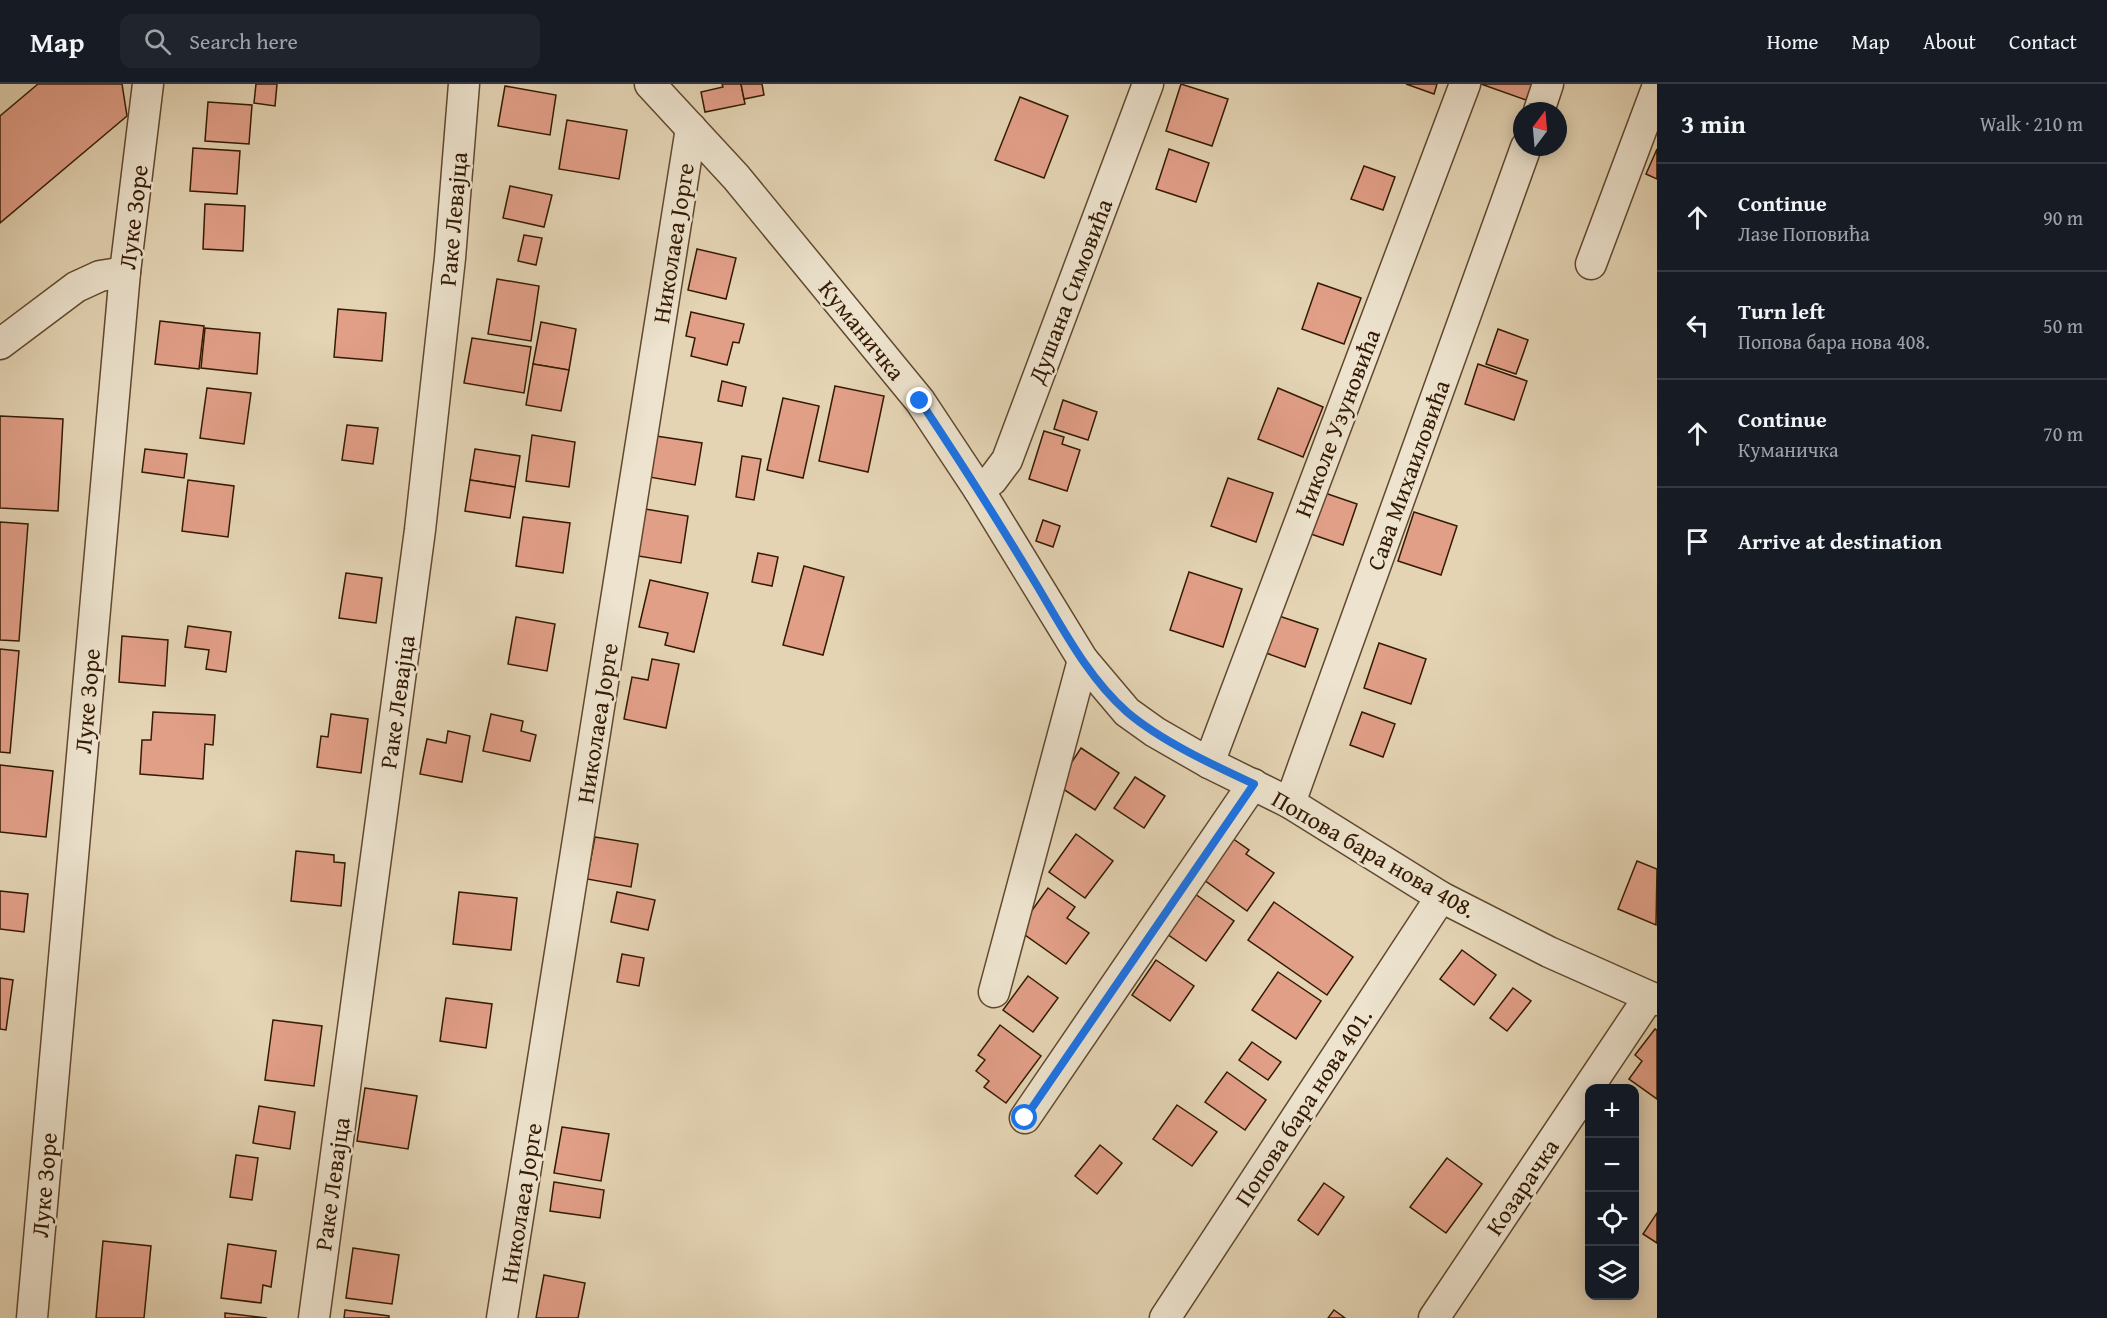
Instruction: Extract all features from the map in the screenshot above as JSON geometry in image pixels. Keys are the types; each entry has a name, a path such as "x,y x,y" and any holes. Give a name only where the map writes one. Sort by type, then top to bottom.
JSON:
{"street":[{"name":"Луке Зоре","path":"32,1318 125,272 148,84"},
{"name":"Раке Левајца","path":"314,1318 420,530 450,258 464,84"},
{"name":"Куманичка","path":"650,84 736,177 920,401 979,490 1083,660"},
{"name":"Душана Симовића","path":"979,490 992,480 1007,460 1148,84"},
{"name":"Николе Узуновића","path":"1209,763 1465,84"},
{"path":"1542,102 1548,84"},
{"path":"1591,264 1657,88"},
{"name":"Николаеа Јорге","path":"502,1318 691,128"},
{"name":"Сава Михаиловића","path":"1290,803 1523,156"},
{"path":"0,344 76,287 100,276 125,272"},
{"path":"994,992 1083,660"},
{"name":"Попова бара нова 408.","path":"1083,660 1127,712 1155,732 1209,763 1290,803 1441,897 1549,952 1653,999"},
{"path":"1025,1118 1254,784"},
{"name":"Попова бара нова 401.","path":"1165,1318 1441,897"},
{"name":"Козарачка","path":"1434,1318 1653,999"}],"building":[{"path":"38,84 122,84 127,116 0,223 0,116"},
{"path":"256,84 277,84 275,106 254,103"},
{"path":"722,84 741,84 745,104 705,112 701,92 723,87"},
{"path":"741,84 762,84 764,95 744,99"},
{"path":"1181,84 1228,99 1212,146 1166,131"},
{"path":"1406,84 1437,84 1434,94"},
{"path":"1481,84 1532,84 1526,100"},
{"path":"505,86 556,95 550,135 498,126"},
{"path":"1020,97 1068,116 1044,178 995,160"},
{"path":"208,102 252,105 249,144 205,141"},
{"path":"567,120 627,130 619,179 559,169"},
{"path":"193,148 240,151 237,194 190,191"},
{"path":"1169,149 1209,163 1196,202 1156,189"},
{"path":"1657,149 1657,179 1646,174"},
{"path":"1364,166 1395,177 1383,210 1351,199"},
{"path":"510,186 552,195 544,227 503,218"},
{"path":"205,204 245,206 243,251 203,249"},
{"path":"524,235 542,238 536,265 518,261"},
{"path":"697,249 736,258 726,299 688,290"},
{"path":"497,279 539,286 531,341 488,334"},
{"path":"1318,283 1361,298 1344,344 1302,329"},
{"path":"338,309 386,313 382,361 334,357"},
{"path":"691,312 744,324 739,343 733,342 727,365 691,356 695,338 686,336"},
{"path":"160,321 204,326 199,369 155,364"},
{"path":"541,322 576,329 569,370 533,364"},
{"path":"205,328 260,333 257,374 201,368"},
{"path":"1498,329 1528,340 1516,374 1486,364"},
{"path":"472,338 531,347 524,393 464,383"},
{"path":"533,364 569,370 561,411 526,405"},
{"path":"1478,364 1527,381 1514,420 1465,404"},
{"path":"722,381 746,387 742,406 718,401"},
{"path":"835,386 884,396 868,472 819,461"},
{"path":"207,388 251,393 244,444 200,438"},
{"path":"1278,388 1323,407 1303,457 1258,439"},
{"path":"783,398 819,406 803,478 767,470"},
{"path":"1063,400 1097,412 1088,440 1054,429"},
{"path":"0,416 63,419 58,511 0,508"},
{"path":"347,425 378,428 373,464 342,460"},
{"path":"1044,431 1064,437 1062,444 1080,450 1067,491 1029,479"},
{"path":"532,435 575,442 569,487 526,481"},
{"path":"656,436 702,443 695,485 649,477"},
{"path":"145,449 187,454 184,478 142,472"},
{"path":"475,449 520,456 515,487 470,480"},
{"path":"742,456 761,459 754,500 736,497"},
{"path":"1228,478 1273,493 1256,542 1211,526"},
{"path":"188,480 234,486 228,537 182,531"},
{"path":"470,480 515,487 510,518 465,511"},
{"path":"1322,492 1357,504 1343,545 1308,533"},
{"path":"645,509 688,516 681,563 638,556"},
{"path":"1414,512 1457,526 1441,575 1398,561"},
{"path":"523,517 570,523 563,573 516,566"},
{"path":"1043,520 1060,526 1053,547 1036,541"},
{"path":"0,522 28,524 19,641 0,640"},
{"path":"758,553 778,557 772,586 752,582"},
{"path":"804,566 844,577 823,655 783,645"},
{"path":"1189,572 1242,589 1223,647 1170,630"},
{"path":"346,573 382,578 376,623 339,618"},
{"path":"650,580 708,593 694,652 665,645 668,633 639,627"},
{"path":"1279,616 1318,629 1305,667 1266,653"},
{"path":"516,617 555,624 547,671 508,664"},
{"path":"188,626 231,632 226,672 206,669 209,650 185,647"},
{"path":"122,636 168,640 165,686 119,682"},
{"path":"1379,643 1426,659 1411,704 1364,688"},
{"path":"0,649 19,651 10,753 0,752"},
{"path":"652,659 679,664 666,728 624,719 632,677 648,680"},
{"path":"153,712 215,715 213,745 205,744 203,779 140,774 142,740 151,740"},
{"path":"1362,712 1395,724 1383,757 1350,745"},
{"path":"331,714 368,719 361,773 317,767 321,736 328,737"},
{"path":"491,714 523,721 521,731 536,735 530,761 483,751"},
{"path":"448,731 470,736 462,782 420,774 427,739 446,743"},
{"path":"1081,748 1119,773 1095,810 1057,785"},
{"path":"0,765 53,771 46,837 0,832"},
{"path":"1135,777 1165,796 1144,828 1114,808"},
{"path":"1076,834 1113,861 1085,898 1049,872"},
{"path":"1229,836 1249,850 1246,854 1274,873 1247,911 1200,877"},
{"path":"595,837 638,844 631,887 587,879"},
{"path":"296,851 334,855 334,862 345,863 341,906 291,901"},
{"path":"1637,861 1657,869 1656,925 1618,909"},
{"path":"1048,888 1075,907 1067,918 1089,933 1066,964 1018,930"},
{"path":"0,891 28,894 24,932 0,929"},
{"path":"459,892 517,898 511,950 453,944"},
{"path":"617,892 655,900 648,930 611,922"},
{"path":"1195,894 1234,921 1206,961 1167,934"},
{"path":"1274,902 1353,957 1327,995 1248,940"},
{"path":"1462,950 1496,975 1474,1005 1440,979"},
{"path":"622,954 644,958 639,986 617,982"},
{"path":"1156,960 1194,986 1170,1021 1132,995"},
{"path":"1278,972 1321,1001 1296,1039 1252,1010"},
{"path":"1028,976 1058,998 1033,1032 1003,1010"},
{"path":"0,978 13,980 6,1030 0,1029"},
{"path":"1513,988 1531,1001 1507,1031 1490,1018"},
{"path":"446,998 492,1004 486,1048 440,1041"},
{"path":"273,1020 322,1026 314,1086 265,1080"},
{"path":"1000,1025 1041,1056 1006,1103 984,1087 989,1081 976,1071 985,1060 978,1055"},
{"path":"1655,1029 1657,1030 1657,1099 1629,1079 1642,1061 1635,1055"},
{"path":"1252,1042 1281,1062 1268,1080 1239,1060"},
{"path":"1227,1072 1266,1100 1245,1130 1205,1102"},
{"path":"365,1088 417,1096 408,1149 357,1141"},
{"path":"1177,1105 1217,1132 1192,1166 1153,1139"},
{"path":"259,1106 295,1112 290,1149 253,1143"},
{"path":"562,1127 609,1134 601,1181 554,1173"},
{"path":"1100,1145 1122,1163 1097,1194 1075,1176"},
{"path":"236,1155 258,1158 252,1200 230,1197"},
{"path":"1447,1158 1482,1184 1446,1233 1410,1207"},
{"path":"554,1182 604,1190 600,1218 550,1211"},
{"path":"1324,1183 1344,1197 1318,1235 1298,1220"},
{"path":"1657,1213 1657,1243 1643,1234"},
{"path":"103,1241 151,1246 144,1318 96,1318"},
{"path":"228,1244 276,1251 271,1287 263,1285 261,1303 221,1298"},
{"path":"353,1248 399,1255 392,1304 346,1298"},
{"path":"544,1275 585,1283 578,1318 536,1318"},
{"path":"345,1310 389,1316 389,1318 344,1318"},
{"path":"1334,1310 1345,1318 1328,1318"},
{"path":"225,1313 267,1318 225,1318"}],"route":[{"path":"920,401 979,490 1083,660 1105,688 1127,712 1155,732 1209,763 1254,784 1025,1118"}]}
